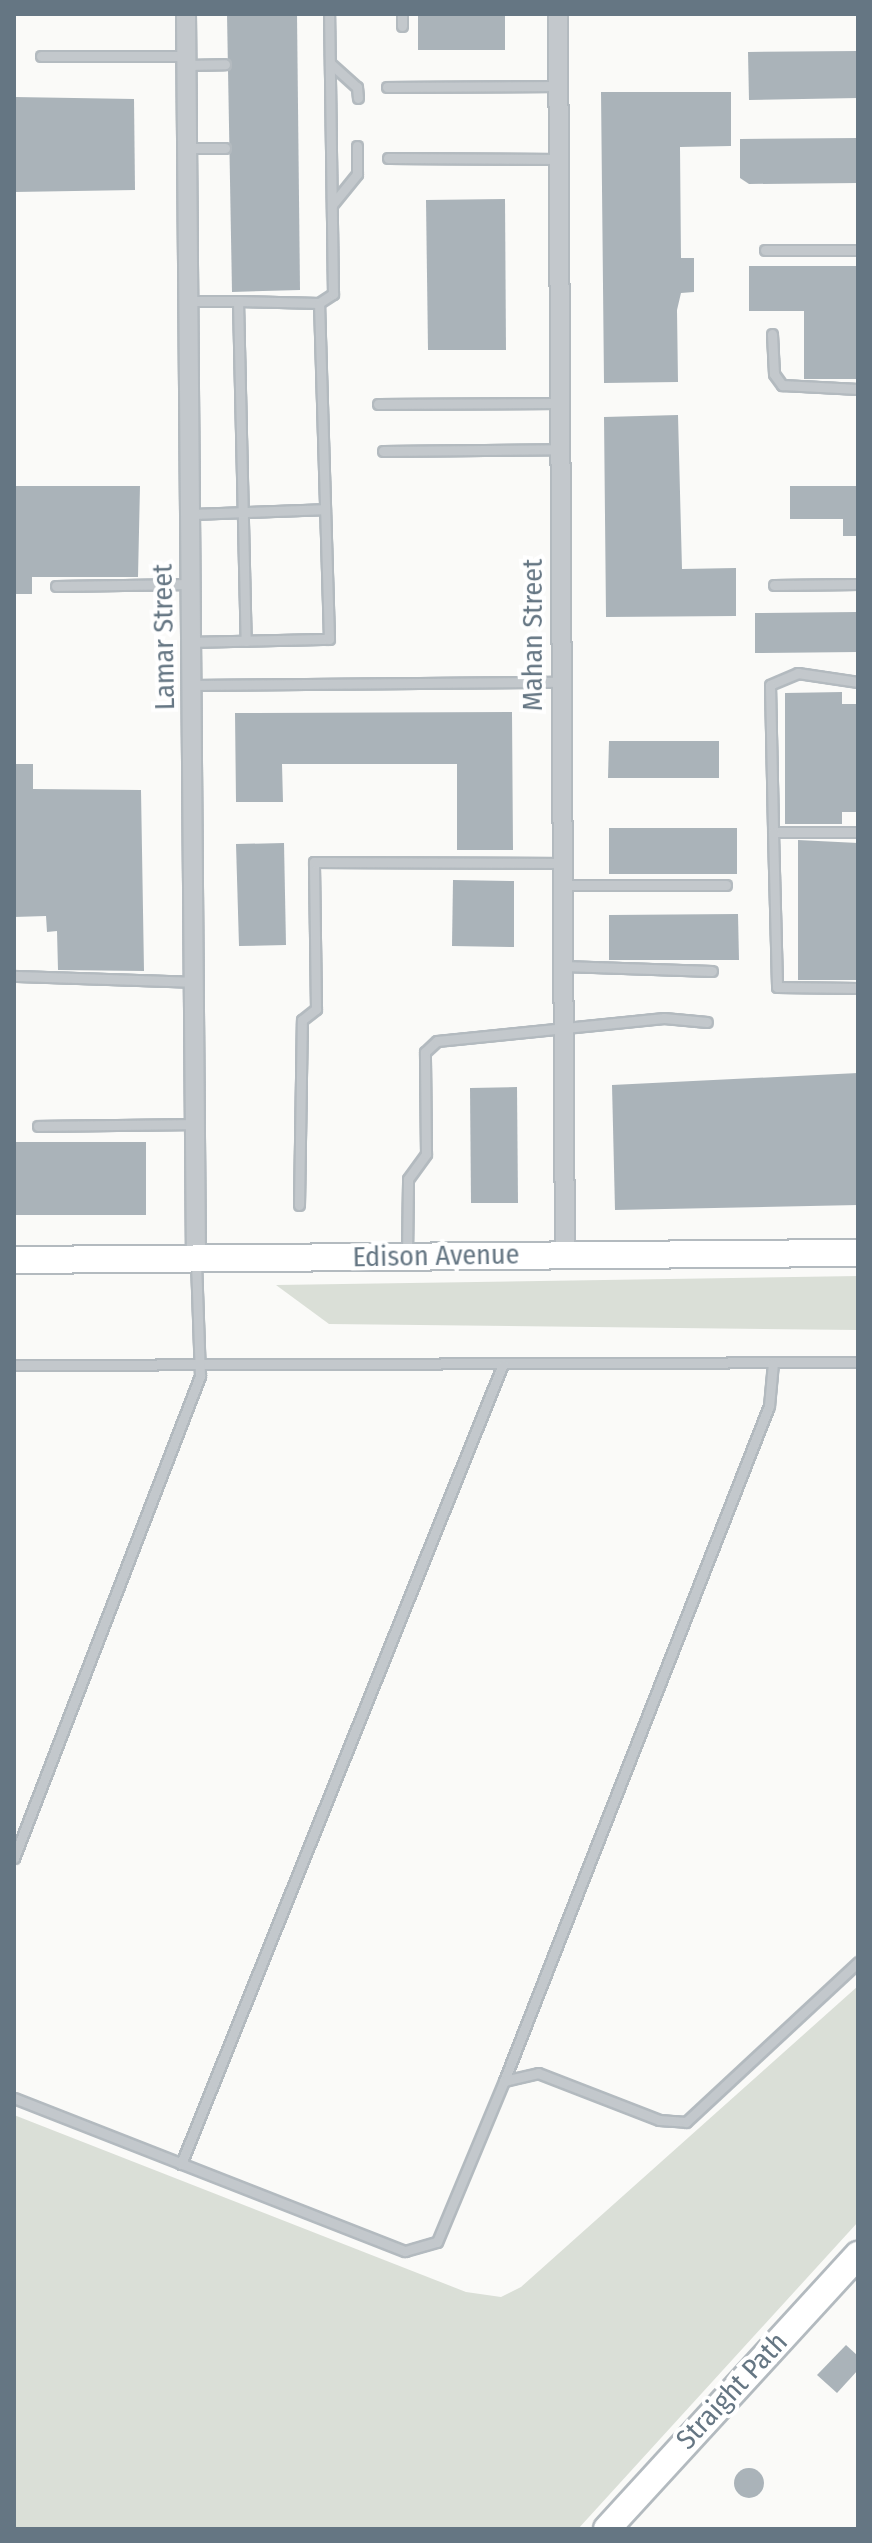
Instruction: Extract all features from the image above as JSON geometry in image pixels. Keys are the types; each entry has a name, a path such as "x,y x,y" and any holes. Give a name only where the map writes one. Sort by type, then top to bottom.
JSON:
{"street":[{"name":"Lamar Street","path":"186,14 196,1259"},
{"name":"Mahan Street","path":"558,14 565,1255"},
{"name":"Edison Avenue","path":"14,1260 858,1253"},
{"name":"Straight Path","path":"608,2529 858,2255"}],"lane":[{"path":"188,301 319,303 333,294 329,14"},
{"path":"402,14 402,26"},
{"path":"41,56 225,64"},
{"path":"330,63 357,87 358,98"},
{"path":"387,87 559,86"},
{"path":"332,205 357,174 357,146"},
{"path":"187,148 225,148"},
{"path":"388,158 559,159"},
{"path":"765,250 858,250"},
{"path":"238,301 246,641"},
{"path":"192,642 329,639 319,303"},
{"path":"772,334 774,374 782,385 858,389"},
{"path":"378,404 560,403"},
{"path":"383,451 560,449"},
{"path":"190,514 325,509"},
{"path":"56,586 191,584"},
{"path":"774,585 858,584"},
{"path":"858,682 798,673 770,685 777,987 858,988"},
{"path":"192,685 561,682"},
{"path":"773,832 858,832"},
{"path":"299,1205 302,1020 316,1009 314,862 563,863"},
{"path":"563,885 726,885"},
{"path":"563,966 712,971"},
{"path":"14,976 194,982"},
{"path":"407,1257 408,1179 426,1154 425,1052 437,1041 565,1027 707,1022"},
{"path":"38,1126 195,1124"},
{"path":"14,1858 200,1365 196,1259"},
{"path":"14,1365 858,1362"},
{"path":"14,2098 405,2251 437,2242 504,2081 769,1406 773,1363"},
{"path":"181,2164 503,1364"},
{"path":"504,2081 538,2073 659,2120 686,2122 858,1962"}],"shaded area":[{"path":"858,1276 858,1330 329,1324 276,1285"},
{"path":"858,1986 858,2222 578,2529 14,2529 14,2115 466,2292 501,2297 521,2287"}],"building":[{"path":"227,14 297,14 300,290 232,292"},
{"path":"418,14 505,14 505,50 418,50"},
{"path":"858,51 858,98 749,100 748,52"},
{"path":"601,92 731,92 731,146 680,147 681,258 694,258 694,292 681,293 677,310 678,382 604,383"},
{"path":"14,97 134,99 135,190 14,192"},
{"path":"858,138 858,183 749,184 740,178 740,139"},
{"path":"505,199 506,350 428,350 426,200"},
{"path":"749,266 858,266 858,379 804,379 804,311 749,311"},
{"path":"678,415 682,569 736,568 736,616 606,617 604,417"},
{"path":"14,486 140,486 138,577 32,577 32,594 14,594"},
{"path":"790,486 858,486 858,536 843,536 843,519 790,519"},
{"path":"858,612 858,652 755,653 755,613"},
{"path":"842,692 842,704 858,704 858,812 842,812 842,824 785,824 785,693"},
{"path":"512,712 513,850 457,850 457,764 282,764 283,802 236,802 235,713"},
{"path":"609,741 719,741 719,778 608,778"},
{"path":"14,764 33,764 33,789 141,790 144,971 58,970 57,931 47,932 46,916 14,917"},
{"path":"609,828 737,828 737,874 609,874"},
{"path":"798,840 858,843 858,980 798,980"},
{"path":"284,843 286,945 239,946 236,844"},
{"path":"453,880 514,881 514,947 452,946"},
{"path":"738,914 739,960 609,960 609,915"},
{"path":"858,1073 858,1205 615,1210 612,1085"},
{"path":"517,1087 518,1203 471,1203 470,1088"},
{"path":"14,1142 146,1142 146,1215 14,1215"},
{"path":"846,2345 858,2356 858,2370 837,2393 817,2375"},
{"path":"749,2468 760,2472 764,2483 760,2494 749,2498 738,2494 734,2483 738,2472"}]}
